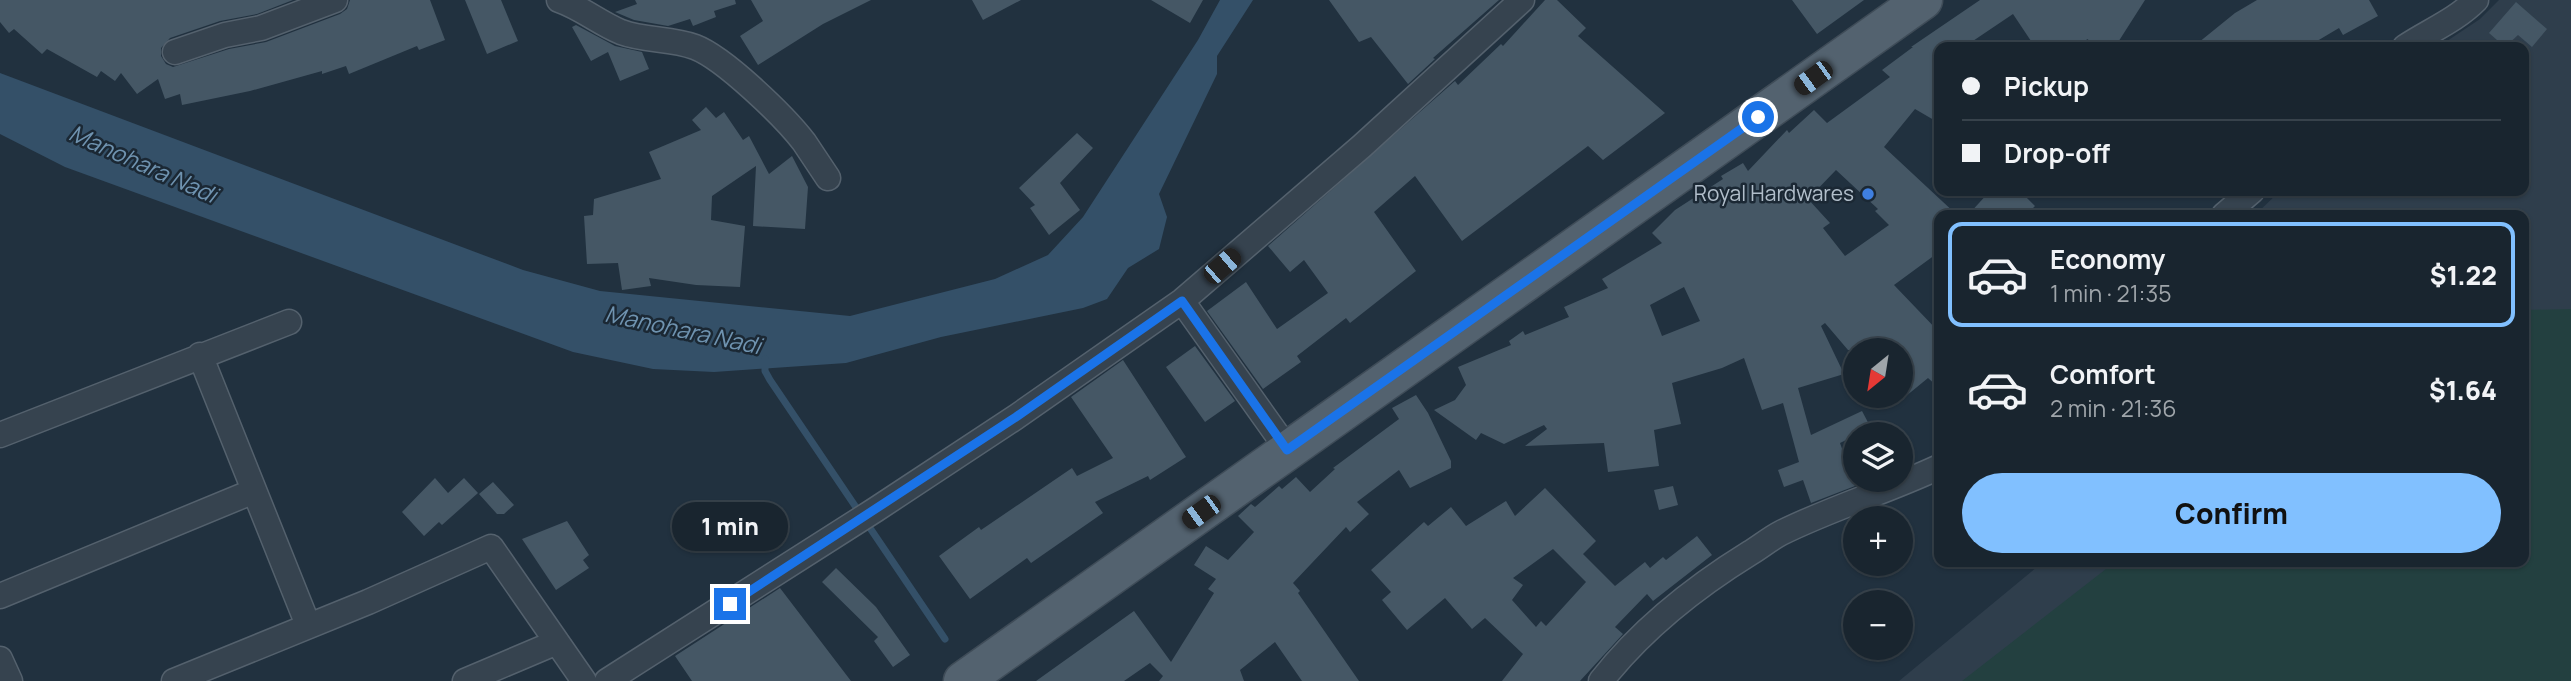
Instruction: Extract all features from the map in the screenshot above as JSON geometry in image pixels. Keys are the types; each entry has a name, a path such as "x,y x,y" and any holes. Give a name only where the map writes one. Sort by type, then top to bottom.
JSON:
{"main road":[{"path":"963,681 1923,0"}],"street":[{"path":"175,52 225,35 261,28 335,0"},
{"path":"559,0 585,10 606,26 623,33 687,44 717,59 747,84 802,141 828,178"},
{"path":"607,681 1016,417 1182,301 1362,146 1521,0"},
{"path":"2413,42 2434,28 2455,19 2476,0"},
{"path":"2230,210 2246,196"},
{"path":"1182,301 1287,450"},
{"path":"0,435 289,321"},
{"path":"200,355 308,625"},
{"path":"1601,681 1654,624 1724,570 1780,534 1893,489 1934,469"},
{"path":"0,596 254,491"},
{"path":"173,681 368,602 491,547 584,681"},
{"path":"466,681 557,642"},
{"path":"0,659 10,681"}],"shaded area":[{"path":"2499,0 2571,0 2571,681 1899,681 2037,567 2529,567 2529,210 2260,210 2275,196 2529,196 2529,42 2446,42 2480,19"}],"green space":[{"path":"2571,309 2571,681 1962,681 2109,567 2529,567 2529,310"}],"water":[{"name":"Manohara Nadi","path":"1220,0 1253,0 1217,56 1217,74 1159,194 1167,217 1159,249 1128,268 1107,299 1083,308 941,337 846,363 714,372 653,369 573,352 65,167 0,134 0,73 523,270 600,291 850,316 995,279 1048,255 1083,217 1198,40"}],"building":[{"path":"0,0 293,0 257,14 220,21 170,38 161,48 161,56 166,64 173,67 229,49 266,42 340,14 347,9 350,0 430,0 445,40 419,50 417,46 349,74 346,66 322,74 322,71 250,91 182,105 180,94 165,99 158,79 137,94 121,73 115,81 101,71 97,77 47,49 42,54 14,29 9,33 0,22"},
{"path":"465,0 501,0 518,41 487,54"},
{"path":"635,0 735,0 736,4 714,11 716,17 693,26 690,19 668,26 634,20 615,12 637,4"},
{"path":"751,0 871,0 823,24 758,65 740,36 763,21"},
{"path":"972,0 1021,0 983,20"},
{"path":"1151,0 1203,0 1190,23"},
{"path":"1329,0 1499,0 1433,58 1435,59 1408,84 1371,37 1359,42"},
{"path":"1545,0 1557,0 1586,28 1578,36 1665,113 1603,160 1588,146 1462,241 1415,176 1374,212 1416,271 1350,323 1346,318 1297,356 1301,362 1263,389 1207,311 1246,282 1277,329 1328,293 1304,260 1290,272 1268,246 1455,81 1458,85 1501,44 1503,46"},
{"path":"1792,0 1864,0 1817,34"},
{"path":"1980,0 2145,0 2118,42 2092,42 2087,39 2086,42 2032,42 2013,14 1971,42 1934,42 1934,120 1915,109 1884,147 1952,210 1934,210 1934,256 1894,285 1934,327 1934,383 1928,378 1913,390 1913,338 1843,338 1843,344 1825,323 1821,326 1843,374 1798,388 1811,435 1862,411 1868,422 1843,422 1843,442 1840,443 1843,452 1843,491 1811,503 1803,480 1784,487 1778,470 1799,462 1783,403 1762,410 1744,358 1722,368 1672,383 1681,424 1654,430 1659,466 1608,472 1604,443 1525,446 1547,429 1544,425 1504,444 1481,433 1476,440 1434,410 1455,400 1466,385 1458,367 1511,345 1509,341 1523,331 1525,335 1569,317 1564,307 1608,288 1602,279 1662,243 1652,233 1675,210 1743,163 1748,171 1787,130 1789,133 1814,110 1827,123 1890,77 1882,70","holes":["1836,170 1878,209 1875,211 1889,225 1845,256 1823,228 1830,223 1808,199","1684,287 1700,321 1662,336 1650,305"]},
{"path":"2257,0 2369,0 2378,16 2343,35 2339,28 2315,42 2199,42 2235,13"},
{"path":"2516,2 2547,29 2532,47 2518,35 2510,42 2499,42 2489,33"},
{"path":"576,25 615,46 642,52 649,69 620,81 608,52 591,61 572,27"},
{"path":"706,107 716,118 724,112 743,140 749,136 769,174 792,156 808,187 805,229 753,226 756,166 712,196 711,220 745,226 740,287 696,285 649,278 651,286 622,290 618,263 587,264 584,216 593,215 594,199 661,179 649,152 701,130 692,120"},
{"path":"1077,133 1093,148 1060,183 1080,210 1049,235 1030,208 1035,205 1019,188"},
{"path":"1985,196 2025,196 2035,206 2031,210 1973,210"},
{"path":"1195,346 1235,401 1205,422 1166,367"},
{"path":"1123,360 1186,457 1150,480 1148,476 1095,502 1103,513 1031,563 1027,558 970,599 939,556 979,527 981,530 1072,468 1077,476 1113,458 1071,397"},
{"path":"1416,395 1428,413 1451,461 1451,468 1410,488 1399,470 1357,502 1369,514 1350,532 1346,527 1293,583 1359,681 1302,681 1275,642 1240,670 1244,681 1159,681 1163,676 1150,663 1124,681 1036,681 1134,611 1171,662 1214,593 1208,589 1216,579 1194,565 1206,546 1228,560 1254,532 1238,516 1251,504 1255,507 1279,486 1282,489 1296,477 1310,492 1335,469 1333,468 1399,419 1392,408"},
{"path":"435,478 448,493 464,478 478,493 442,525 439,522 424,536 402,512"},
{"path":"493,482 514,505 504,514 497,514 479,494"},
{"path":"1673,486 1678,505 1659,510 1654,490"},
{"path":"1545,488 1596,541 1583,554 1615,586 1645,562 1650,568 1663,557 1666,560 1697,536 1712,555 1653,601 1647,594 1615,627 1623,634 1580,681 1502,681 1523,654 1485,618 1472,629 1445,598 1407,630 1382,600 1391,592 1371,570 1424,522 1428,526 1451,507 1466,526 1506,501 1515,516","holes":["1553,549 1586,582 1546,626 1541,621 1536,627 1512,600 1523,585 1513,578"]},
{"path":"567,521 589,555 583,560 589,568 556,590 522,539"},
{"path":"836,568 876,607 910,655 893,667 874,641 878,637 822,582"},
{"path":"780,588 851,681 692,681 675,656"}],"waterway":[{"name":"Manohara Nadi","path":"765,359 765,371 770,380 945,639"}],"place":[{"name":"Royal Hardwares","path":"1868,194"}],"route":[{"path":"730,604 1016,417 1182,301 1287,450 1758,117"}]}
